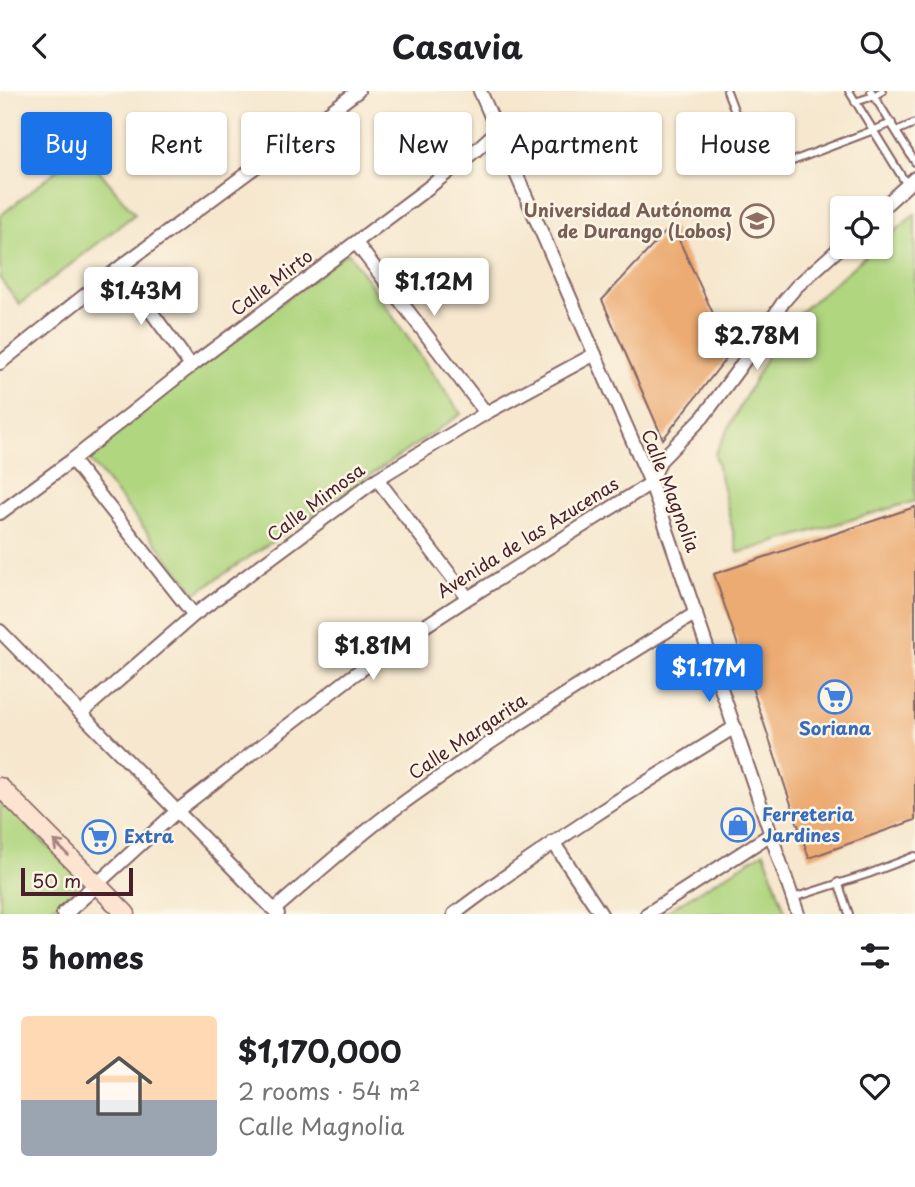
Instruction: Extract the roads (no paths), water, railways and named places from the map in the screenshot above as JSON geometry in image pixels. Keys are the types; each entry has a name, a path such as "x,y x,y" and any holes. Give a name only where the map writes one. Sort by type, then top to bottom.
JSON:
{"main road":[{"path":"0,787 126,914"}],"street":[{"path":"0,363 118,268 358,91"},
{"name":"Calle Magnolia","path":"480,91 489,112"},
{"name":"Calle Mirto","path":"0,513 356,243 486,141"},
{"name":"Calle Magnolia","path":"516,175 651,483 798,914"},
{"path":"893,198 911,181"},
{"path":"356,243 486,413"},
{"path":"651,483 660,461 704,417 784,301 796,286 830,256"},
{"path":"118,268 191,366"},
{"name":"Calle Mimosa","path":"81,713 194,615 377,479 486,413 595,354"},
{"path":"72,460 194,615"},
{"path":"377,479 468,598"},
{"name":"Avenida de las Azucenas","path":"64,914 177,811 355,674 468,598 651,483"},
{"name":"Calle Margarita","path":"276,912 386,816 459,763 549,703 696,613"},
{"path":"0,631 276,912"},
{"path":"454,914 553,842 735,727"},
{"path":"647,914 771,834"},
{"path":"553,842 601,914"}],"lane":[{"path":"727,91 751,155 763,168 790,162 891,123"},
{"path":"849,91 873,131 911,181"},
{"path":"855,102 882,91"},
{"path":"872,93 915,162"},
{"path":"897,131 915,123"},
{"path":"793,898 915,856"},
{"path":"838,882 849,914"}],"place":[{"name":"Universidad Autónoma de Durango (Lobos)","path":"757,221"},
{"name":"Soriana","path":"835,697"},
{"name":"Ferreteria Jardines","path":"738,825"},
{"name":"Extra","path":"99,837"}]}
